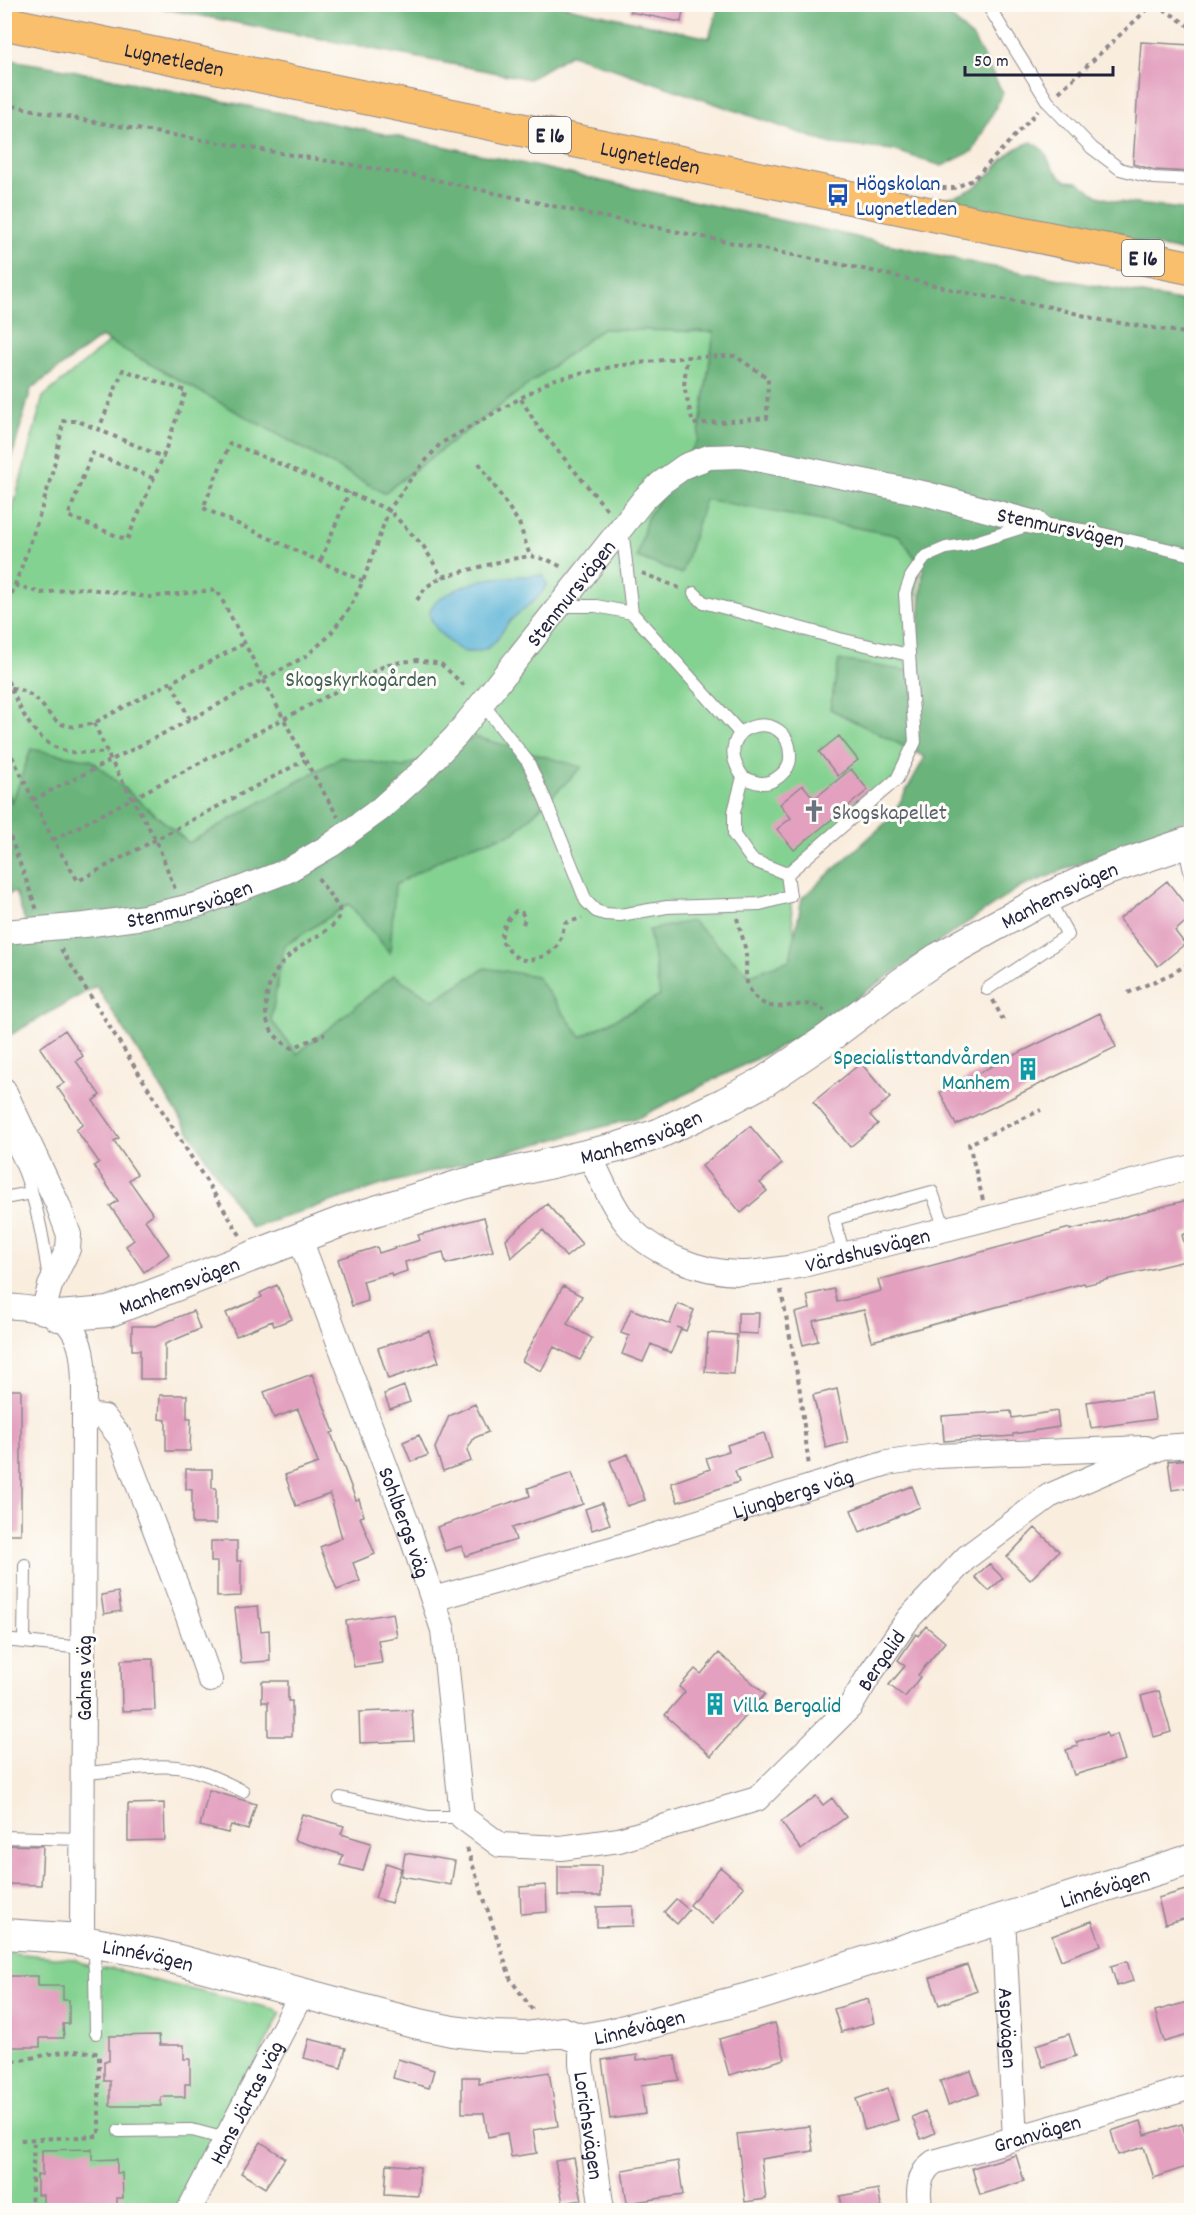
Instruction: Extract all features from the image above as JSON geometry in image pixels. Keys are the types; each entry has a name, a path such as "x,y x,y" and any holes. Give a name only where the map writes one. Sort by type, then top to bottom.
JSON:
{"highway":[{"name":"Lugnetleden","path":"4,23 1191,268"}],"street":[{"name":"Stenmursvägen","path":"4,932 144,917 200,904 286,872 348,833 379,810 456,736 644,499 684,466 709,457 742,456 927,494 1036,523"},
{"name":"Manhemsvägen","path":"4,1306 50,1314 108,1312 346,1220 414,1198 590,1154 658,1134 765,1081 938,958 1047,898 1107,870 1188,842"},
{"path":"4,1090 54,1194 69,1235 68,1249 50,1286 50,1314"},
{"name":"Värdshusvägen","path":"590,1154 606,1192 623,1220 659,1250 684,1262 742,1273 776,1269 844,1255 1191,1167"},
{"name":"Sohlbergs väg","path":"300,1239 433,1599 445,1644 462,1817"},
{"name":"Gahns väg","path":"50,1314 76,1335 82,1359 84,1415 82,1839 87,1942"},
{"path":"84,1415 104,1417 120,1437 210,1680"},
{"name":"Bergalid","path":"462,1817 500,1845 561,1848 619,1840 757,1799 850,1707 909,1618 966,1558 1049,1496 1162,1447 1191,1445"},
{"name":"Ljungbergs väg","path":"433,1599 626,1544 887,1462 936,1455 1162,1447"},
{"name":"Linnévägen","path":"4,1934 87,1942 156,1953 410,2022 452,2031 525,2037 562,2032 581,2039 653,2024 756,1996 1191,1859"},
{"name":"Aspvägen","path":"1003,1918 1015,2138"},
{"name":"Hans Järtas väg","path":"189,2211 302,1993"},
{"name":"Lorichsvägen","path":"581,2039 581,2063 602,2211"},
{"name":"Granvägen","path":"921,2211 922,2175 934,2162 1191,2087"}],"lane":[{"path":"987,4 1048,102 1092,148 1120,169 1154,178 1191,180"},
{"path":"787,874 897,779 915,742 905,594 911,577 926,557 1036,523"},
{"name":"Stenmursvägen","path":"1036,523 1095,532 1191,555"},
{"path":"622,527 632,614 740,733"},
{"path":"694,593 704,602 909,655"},
{"path":"560,606 596,606 632,614"},
{"path":"482,703 528,762 546,799 586,901 596,911 620,915 667,907 759,904 790,896 787,874"},
{"path":"757,724 776,727 789,742 790,761 780,777 761,783 743,777 734,764 732,747 740,733 757,724"},
{"path":"743,777 734,812 734,835 752,860 787,874"},
{"path":"1188,842 1191,880"},
{"path":"987,989 1068,935 1047,898"},
{"path":"4,1134 13,1145 31,1193 44,1242 50,1286"},
{"path":"844,1255 834,1219 932,1192 945,1229"},
{"path":"4,1198 31,1193"},
{"path":"24,1642 25,1565"},
{"path":"4,1640 83,1648"},
{"path":"82,1773 177,1767 203,1773 243,1791"},
{"path":"340,1798 429,1817 462,1817"},
{"path":"4,1837 82,1839"},
{"path":"87,1942 96,1990 96,2033"},
{"path":"119,2131 192,2130 226,2139"}],"path":[{"path":"1156,4 1191,28"},
{"path":"4,104 106,124 418,176 589,214 868,270 972,294 1051,307 1101,320 1191,334"},
{"path":"33,800 264,681 306,656 328,637 349,609 363,581 389,510 412,477 440,444 552,380 616,366 687,357 735,356 768,378 767,418 693,424 684,386 687,357"},
{"path":"98,431 123,370 186,391 163,457 127,540 68,516 92,453 153,478"},
{"path":"521,399 538,426 622,527"},
{"path":"4,620 49,484 63,421 78,421 163,457"},
{"path":"363,581 203,508 230,442 389,510 424,547 441,577"},
{"path":"479,463 519,523 530,556"},
{"path":"321,560 349,492"},
{"path":"417,600 426,587 441,577 530,556 548,561 583,577"},
{"path":"625,567 694,593"},
{"path":"15,585 41,593 82,588 149,597 217,590 305,760 348,833"},
{"path":"11,688 25,690 36,698 62,726 77,728 94,723 245,643"},
{"path":"53,840 388,664 417,660 441,664 482,703"},
{"path":"4,673 22,713 35,732 50,744 66,751 107,753"},
{"path":"172,683 190,720"},
{"path":"94,723 111,761 156,840 182,908"},
{"path":"4,740 53,840 78,881 305,760"},
{"path":"4,820 45,928 66,956 238,1230 252,1256"},
{"path":"309,858 315,874 339,908 338,918 328,929 284,958 272,979 265,999 267,1023 278,1041 292,1048 325,1034"},
{"path":"734,905 746,954 745,970 749,988 762,1004 780,1008 802,1004 819,1006 844,1027"},
{"path":"523,924 525,918 522,913 516,911 507,918 501,940 522,961 532,960 548,955 556,947 566,923 596,911"},
{"path":"1128,993 1171,974 1191,962"},
{"path":"987,989 1005,1024"},
{"path":"987,1218 969,1144 1041,1110"},
{"path":"776,1269 799,1384 811,1485"},
{"path":"462,1817 468,1856 511,1980 537,2016"},
{"path":"4,2062 63,2052 99,2054 99,2136 19,2140"},
{"path":"31,2211 34,2139"}],"green space":[{"path":"145,5 559,5 709,38 719,5 938,5 973,38 1003,93 973,151 942,166 893,150 832,144 571,54 529,79"},
{"path":"5,59 65,69 443,146 983,265 1191,303 1191,818 1017,889 799,1037 640,1117 382,1185 251,1228 96,986 5,1038 5,943 32,941 15,892 5,895 5,789 12,803 31,749 91,760 189,843 341,757 403,767 476,737 582,767 514,833 458,850 395,885 390,953 349,904 284,946 271,1020 297,1054 394,975 433,1000 485,968 536,976 581,1037 660,996 649,930 692,921 750,975 790,960 802,898 891,818 925,757 830,709 839,660 915,672 923,569 900,536 705,499 682,574 637,557 647,518 698,440 714,332 602,329 384,493 101,337 31,389 5,482"},
{"path":"1032,142 1044,151 1052,167 1060,176 1067,181 1078,182 1098,196 1118,202 1191,210 1191,253 1034,221 945,198 972,189 1009,154"},
{"name":"Skogskyrkogården","path":"642,298 860,324 920,557 910,682 911,740 897,779 787,874 797,956 594,1056 255,1078 52,905 5,784 5,538 43,397 109,342"},
{"path":"4,1952 74,1959 86,1965 123,1971 274,2009 281,2013 181,2210 5,2210"}],"water":[{"path":"543,575 547,584 544,590 512,619 495,642 486,649 473,652 461,650 441,635 432,620 430,614 434,603 462,587 490,578"}],"building":[{"path":"631,4 684,4 681,22 630,12"},
{"path":"1141,42 1191,45 1191,172 1155,170 1133,164"},
{"path":"839,736 858,760 838,776 819,752"},
{"name":"Skogskapellet","path":"851,769 868,790 794,850 777,829 791,818 780,804 803,785 814,799"},
{"path":"1167,881 1191,912 1191,917 1175,931 1185,944 1158,966 1119,919"},
{"name":"Specialisttandvården Manhem","path":"1100,1013 1116,1047 956,1125 940,1092"},
{"path":"65,1030 83,1056 76,1061 100,1095 93,1101 119,1138 114,1141 137,1174 129,1180 153,1214 145,1220 169,1254 144,1272 126,1246 134,1240 110,1206 118,1201 94,1166 99,1162 76,1130 83,1124 57,1087 64,1083 40,1048"},
{"path":"861,1063 890,1098 870,1115 878,1124 850,1147 813,1102"},
{"path":"750,1126 782,1164 760,1183 767,1191 741,1213 702,1166"},
{"path":"1191,1199 1191,1232 1182,1235 1189,1260 1085,1285 1084,1283 872,1341 864,1310 813,1321 818,1341 803,1345 795,1313 810,1309 807,1295 834,1289 837,1302 881,1291 878,1280 1070,1228 1070,1230 1112,1220"},
{"path":"547,1204 582,1244 566,1257 543,1230 511,1258 506,1239"},
{"path":"484,1217 493,1251 446,1264 443,1252 405,1262 407,1271 363,1281 368,1301 352,1306 338,1259 377,1247 379,1253 420,1240 418,1235"},
{"path":"277,1285 292,1319 274,1326 272,1321 236,1336 226,1313 262,1297 260,1293"},
{"path":"563,1286 582,1296 567,1324 592,1338 580,1360 554,1347 541,1371 522,1361"},
{"path":"678,1304 694,1310 686,1331 677,1327 681,1329 671,1353 651,1344 643,1362 622,1354 629,1336 621,1333 631,1309 670,1324"},
{"path":"193,1311 200,1329 165,1344 165,1379 140,1379 140,1350 132,1350 132,1326 156,1326"},
{"path":"738,1313 759,1313 758,1334 738,1333"},
{"path":"429,1331 439,1362 388,1379 378,1348"},
{"path":"708,1333 737,1335 734,1374 705,1372"},
{"path":"312,1374 356,1500 359,1499 364,1516 360,1517 375,1554 353,1563 360,1581 337,1590 320,1547 342,1538 330,1494 296,1506 285,1475 318,1463 298,1409 274,1418 264,1392"},
{"path":"404,1386 410,1402 390,1409 384,1394"},
{"path":"837,1389 848,1442 826,1448 813,1395"},
{"path":"4,1390 21,1390 21,1534 4,1534"},
{"path":"1151,1393 1155,1419 1091,1428 1087,1402"},
{"path":"160,1395 187,1395 187,1418 191,1418 190,1451 166,1451 166,1420 159,1419"},
{"path":"475,1404 488,1432 474,1438 467,1450 471,1461 443,1471 435,1448 449,1416"},
{"path":"1011,1411 1012,1418 1057,1411 1059,1427 1013,1434 1013,1436 944,1441 942,1416"},
{"path":"764,1433 772,1459 735,1471 739,1482 678,1502 671,1483 710,1469 706,1458 729,1451 727,1445"},
{"path":"419,1435 428,1455 411,1462 403,1442"},
{"path":"628,1454 645,1500 627,1506 610,1461"},
{"path":"1191,1459 1191,1487 1172,1490 1168,1461"},
{"path":"186,1469 212,1469 212,1488 216,1488 216,1524 192,1524 192,1490 186,1489"},
{"path":"572,1473 583,1504 512,1528 516,1540 465,1556 462,1546 445,1551 437,1527 530,1496 528,1488"},
{"path":"912,1486 920,1507 860,1532 851,1510"},
{"path":"602,1503 610,1524 592,1530 585,1509"},
{"path":"1035,1528 1059,1551 1030,1580 1007,1557"},
{"path":"211,1541 237,1541 237,1561 241,1561 241,1596 217,1597 217,1562 211,1562"},
{"path":"989,1564 1003,1578 989,1591 975,1577"},
{"path":"118,1592 121,1611 104,1614 101,1595"},
{"path":"258,1606 261,1631 269,1630 270,1661 241,1663 235,1608"},
{"path":"393,1613 397,1637 378,1640 382,1663 354,1667 346,1621"},
{"path":"926,1626 945,1642 918,1675 920,1677 905,1697 889,1685 905,1666 898,1660 916,1634 918,1636"},
{"name":"Villa Bergalid","path":"719,1653 765,1694 711,1756 665,1715 685,1692 679,1687 695,1669 701,1674"},
{"path":"153,1659 155,1710 122,1711 121,1660"},
{"path":"262,1681 288,1681 288,1701 292,1701 292,1736 268,1736 268,1702 262,1702"},
{"path":"1159,1691 1171,1732 1154,1737 1141,1696"},
{"path":"412,1710 414,1741 360,1743 359,1712"},
{"path":"1106,1733 1108,1737 1117,1734 1125,1760 1074,1775 1066,1750 1078,1746 1076,1742"},
{"path":"209,1790 256,1804 248,1830 231,1825 228,1833 200,1826"},
{"path":"816,1796 823,1805 832,1798 846,1817 801,1850 781,1822"},
{"path":"164,1803 165,1840 128,1841 128,1804"},
{"path":"302,1814 344,1826 341,1834 371,1843 363,1871 340,1865 343,1855 294,1840"},
{"path":"4,1845 43,1846 41,1885 4,1884"},
{"path":"405,1853 455,1861 451,1885 401,1876"},
{"path":"386,1863 401,1868 391,1903 375,1898"},
{"path":"558,1866 601,1866 601,1896 558,1896"},
{"path":"720,1867 744,1887 712,1924 690,1905"},
{"path":"546,1885 547,1912 521,1914 520,1887"},
{"path":"1189,1889 1191,1917 1165,1924 1158,1898"},
{"path":"676,1899 689,1910 677,1924 664,1912"},
{"path":"633,1906 633,1926 597,1927 597,1907"},
{"path":"1092,1921 1101,1945 1061,1960 1052,1936"},
{"path":"1127,1961 1133,1981 1117,1986 1111,1966"},
{"path":"967,1965 977,1991 939,2005 930,1978"},
{"path":"4,1976 38,1976 38,1986 63,1986 63,2000 69,2000 69,2024 63,2024 64,2038 40,2038 40,2047 4,2047"},
{"path":"868,1999 874,2023 841,2032 834,2009"},
{"path":"1188,2002 1191,2013 1191,2034 1164,2042 1155,2011"},
{"path":"775,2023 785,2059 729,2075 719,2039"},
{"path":"1069,2034 1076,2056 1043,2067 1036,2045"},
{"path":"159,2035 160,2045 184,2045 184,2059 190,2059 190,2084 185,2084 185,2097 161,2097 161,2106 110,2106 110,2081 104,2081 104,2061 109,2061 109,2036"},
{"path":"309,2039 346,2048 341,2068 304,2058"},
{"path":"637,2055 637,2060 675,2055 679,2080 641,2085 645,2114 610,2119 602,2060"},
{"path":"398,2059 434,2070 429,2088 393,2078"},
{"path":"971,2071 979,2094 948,2105 940,2081"},
{"path":"549,2072 558,2126 533,2130 537,2153 511,2157 507,2133 488,2137 484,2113 462,2113 462,2077 479,2077 479,2084"},
{"path":"888,2088 898,2120 865,2130 856,2099"},
{"path":"925,2111 935,2133 921,2139 912,2117"},
{"path":"1141,2121 1145,2135 1182,2124 1191,2152 1191,2165 1154,2178 1144,2147 1118,2155 1111,2131"},
{"path":"810,2126 813,2151 761,2159 766,2199 745,2202 737,2134"},
{"path":"261,2142 285,2158 265,2188 241,2173"},
{"path":"92,2149 92,2160 117,2159 117,2173 122,2173 123,2198 117,2198 117,2211 43,2211 43,2195 37,2195 37,2175 42,2175 42,2150"},
{"path":"1016,2155 1024,2181 980,2195 972,2168"},
{"path":"574,2158 582,2200 563,2203 555,2161"},
{"path":"678,2161 683,2195 627,2203 622,2170"},
{"path":"387,2164 420,2167 418,2196 385,2194"},
{"path":"878,2189 882,2211 843,2211 840,2196"}],"place":[{"name":"Högskolan Lugnetleden","path":"838,195"},
{"name":"Skogskapellet","path":"814,811"},
{"name":"Specialisttandvården Manhem","path":"1028,1069"},
{"name":"Villa Bergalid","path":"715,1704"}]}
